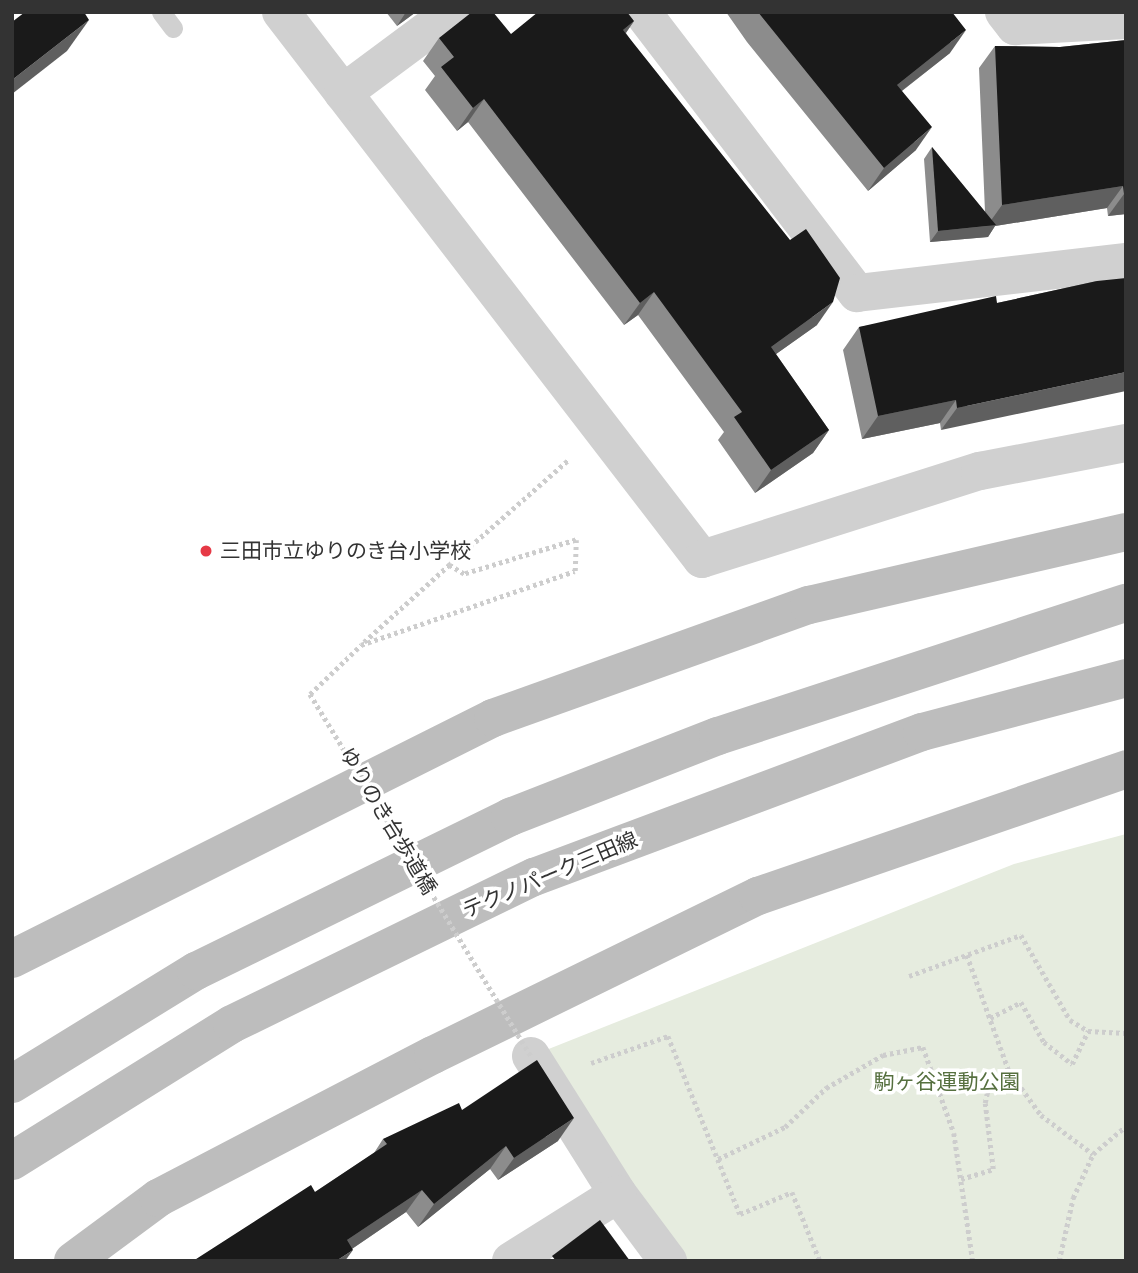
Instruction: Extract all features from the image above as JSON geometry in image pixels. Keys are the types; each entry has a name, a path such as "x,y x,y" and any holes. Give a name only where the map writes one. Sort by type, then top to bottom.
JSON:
{"main road":[{"path":"12,959 493,718 809,605 1126,532"},
{"path":"12,1084 196,971 510,817 718,736 1126,603"},
{"name":"テクノパーク三田線","path":"12,1161 232,1024 534,877 922,732 1126,678"},
{"path":"73,1261 158,1198 433,1055 758,896 1126,769"}],"street":[{"path":"281,12 702,559 980,471 1126,443"},
{"path":"343,93 452,12"},
{"path":"642,12 857,293 1126,261"},
{"path":"1004,12 1015,26 1126,20"},
{"path":"539,1067 618,1194 668,1261"},
{"path":"511,1261 618,1194"}],"lane":[{"path":"161,12 173,28"}],"path":[{"path":"361,645 602,430"},
{"path":"361,645 575,571 576,540 464,574 449,565"},
{"name":"ゆりのき台歩道橋","path":"361,645 310,694 539,1067"},
{"path":"909,976 1021,935 1045,984 1070,1020 1088,1031 1126,1033"},
{"path":"967,955 1009,1071 1041,1115 1093,1154"},
{"path":"990,1018 1021,1002 1044,1042 1072,1064 1088,1031"},
{"path":"539,1067 668,1036 740,1214 793,1192 820,1261"},
{"path":"718,1159 785,1127 826,1088 883,1055 923,1046 954,1133 973,1261"},
{"path":"961,1179 993,1169 985,1103 989,1084 1009,1071"},
{"path":"1059,1261 1073,1198 1093,1154 1126,1126"}],"green space":[{"name":"駒ヶ谷運動公園","path":"1126,834 1126,1261 668,1261 531,1056 1014,864"}],"building":[{"path":"25,12 84,12 89,20 12,80 12,22"},
{"path":"472,12 493,12 511,34 538,12 627,12 634,21 623,30 790,240 806,229 840,278 833,302 771,347 829,430 771,470 734,417 742,412 654,292 640,303 484,99 473,108 441,67 454,57 439,38"},
{"path":"758,12 952,12 966,30 897,85 932,127 884,168"},
{"path":"1126,40 1126,193 1124,194 1123,186 1002,205 995,46 1060,47"},
{"path":"932,147 996,225 938,231"},
{"path":"1126,278 1126,372 957,408 956,400 878,416 859,327 996,296 997,303 1097,281"},
{"path":"537,1060 574,1118 514,1158 506,1146 434,1204 422,1190 347,1240 353,1250 336,1261 193,1261 311,1185 315,1192 387,1144 383,1139 459,1103 462,1110"},
{"path":"600,1220 630,1261 556,1261 552,1256"}],"place":[{"name":"三田市立ゆりのき台小学校","path":"206,551"}]}
